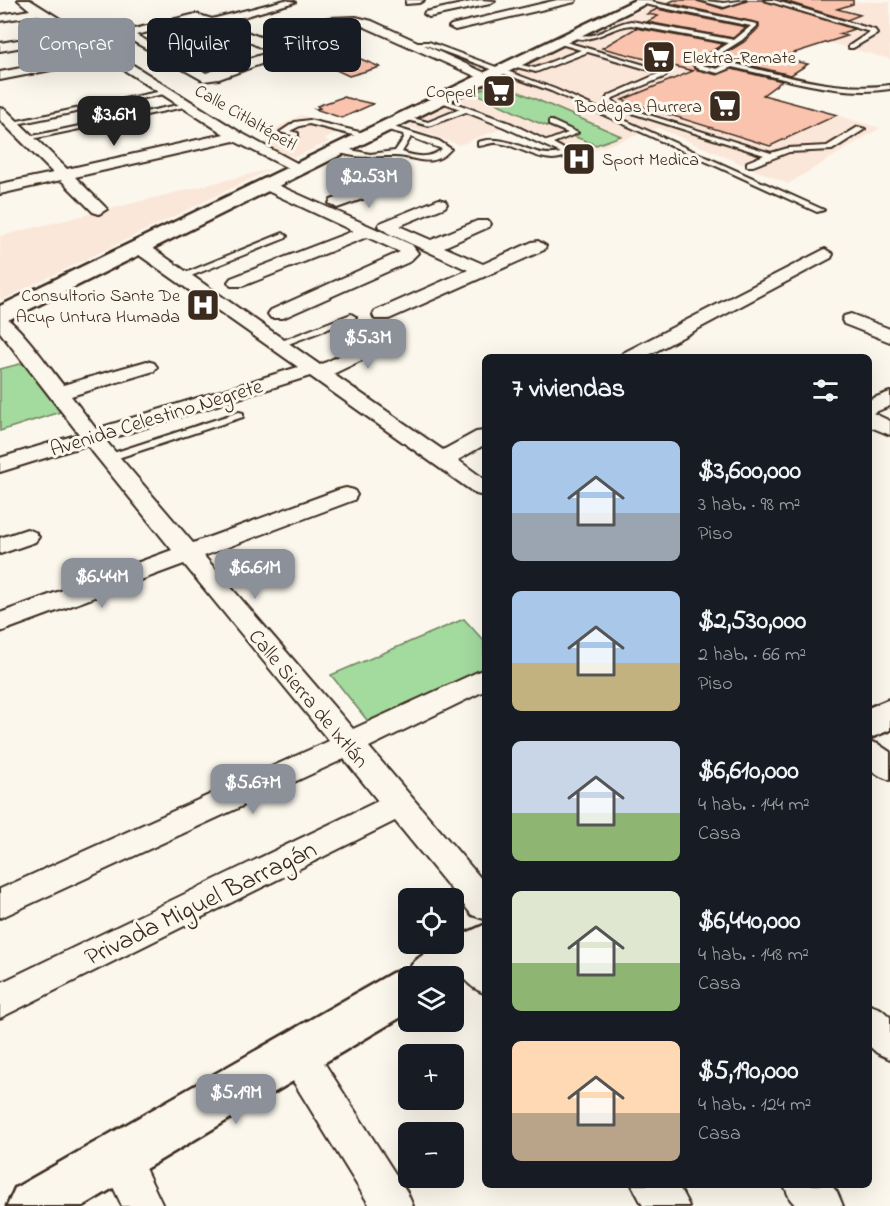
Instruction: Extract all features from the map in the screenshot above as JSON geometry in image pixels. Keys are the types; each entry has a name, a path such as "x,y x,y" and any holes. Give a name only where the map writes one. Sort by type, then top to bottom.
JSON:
{"main road":[{"path":"0,315 337,149 387,127 406,125 433,104 632,7"},
{"path":"872,723 890,713"},
{"path":"458,966 479,959"},
{"path":"33,1206 398,994"}],"street":[{"name":"Calle Citlaltépetl","path":"23,0 52,18"},
{"path":"429,14 494,0"},
{"path":"455,27 571,0"},
{"path":"229,18 276,6 296,11 309,18"},
{"path":"1,23 41,11"},
{"path":"361,21 414,44 500,71"},
{"path":"147,28 126,33 147,45"},
{"path":"251,37 279,53 251,63"},
{"path":"0,47 18,44"},
{"path":"0,76 21,72"},
{"name":"Calle Citlaltépetl","path":"135,72 236,136 299,168"},
{"path":"193,72 210,77 224,72"},
{"path":"0,112 99,210"},
{"path":"0,189 236,136"},
{"path":"271,181 336,203 484,271"},
{"path":"271,181 410,253 277,314"},
{"path":"336,203 391,184"},
{"path":"386,226 439,204"},
{"path":"432,246 483,224"},
{"path":"237,282 368,231"},
{"path":"138,246 482,488"},
{"path":"382,315 538,246"},
{"path":"636,354 825,254"},
{"path":"851,320 890,336"},
{"name":"Calle Sierra de Ixtlán","path":"0,321 19,342 108,458 482,903"},
{"name":"Avenida Celestino Negrete","path":"0,465 315,371 380,344"},
{"path":"58,393 147,367"},
{"path":"872,406 890,398"},
{"path":"872,420 890,429"},
{"path":"442,460 482,438"},
{"path":"0,623 346,495"},
{"path":"0,546 27,537"},
{"path":"0,904 349,744 482,680"},
{"path":"872,755 890,768"},
{"name":"Privada Miguel Barragán","path":"0,1000 400,804"},
{"path":"872,1025 890,1041"},
{"path":"296,1052 393,1206"},
{"path":"118,1155 143,1206"},
{"path":"654,1188 669,1206"},
{"path":"807,1188 823,1206"}],"lane":[{"path":"701,0 724,5 743,0"},
{"path":"767,0 873,31 874,34 870,37 851,47"},
{"path":"632,7 653,21 657,25 655,27"},
{"path":"632,7 755,25 715,56 696,66 718,71 730,65"},
{"path":"566,39 593,37 625,24 655,27 734,42"},
{"path":"696,27 741,36"},
{"path":"566,39 588,51 652,68 664,74 610,97 608,101 611,104 771,154"},
{"path":"500,71 536,70 588,51"},
{"path":"715,56 716,59 730,65 835,87 870,90 890,87"},
{"path":"500,71 553,90 820,210"},
{"path":"12,123 167,92"},
{"path":"433,104 467,109 567,153 561,157 548,156 498,141 481,144"},
{"path":"433,104 452,116"},
{"path":"27,138 187,105"},
{"path":"406,125 426,124 467,109"},
{"path":"295,135 284,132 298,124 309,122 365,136"},
{"path":"547,143 574,133 552,123"},
{"path":"337,149 370,156 397,153 423,159 444,153 447,149 406,125"},
{"path":"397,153 408,141 406,125"},
{"path":"750,164 771,154 788,150 828,148 861,129"},
{"path":"183,276 283,236"},
{"path":"279,344 351,317"},
{"path":"108,458 240,415"}],"shaded area":[{"path":"662,0 890,2 890,59 811,38 737,86 880,128 788,184 658,128 576,156 505,127 459,145 403,125"},
{"path":"301,115 348,129 325,139 329,142 295,157 276,153 262,143 276,137 289,136 266,133"},
{"path":"271,169 2,300 0,298 0,236"}],"green space":[{"path":"496,82 621,136 596,145 534,121 475,93"},
{"path":"23,363 60,412 0,431 0,369"},
{"path":"464,619 482,639 482,673 371,725 331,675"}],"building":[{"path":"674,0 696,0 723,9 748,0 762,0 854,29 839,34 847,36 778,58 808,64 791,75 724,59 719,61 717,67 708,64 744,42 759,28 759,23 668,3"},
{"path":"781,0 853,0 853,4 837,9 860,15 847,20"},
{"path":"657,9 746,27 733,38 647,22 658,16 647,14"},
{"path":"636,28 723,44 693,63 694,69 717,75 732,69 782,81 763,95 837,115 770,146 622,100 693,71 602,48"},
{"path":"361,59 380,67 349,76 340,72 361,72"},
{"path":"343,97 373,104 342,118 315,109 320,108 317,106"}],"place":[{"name":"Elektra-Remate","path":"659,57"},
{"name":"Coppel","path":"499,91"},
{"name":"Bodegas Aurrera","path":"725,106"},
{"name":"Sport Medica","path":"579,159"},
{"name":"Consultorio Sante De Acup Untura Humada","path":"203,305"}]}
